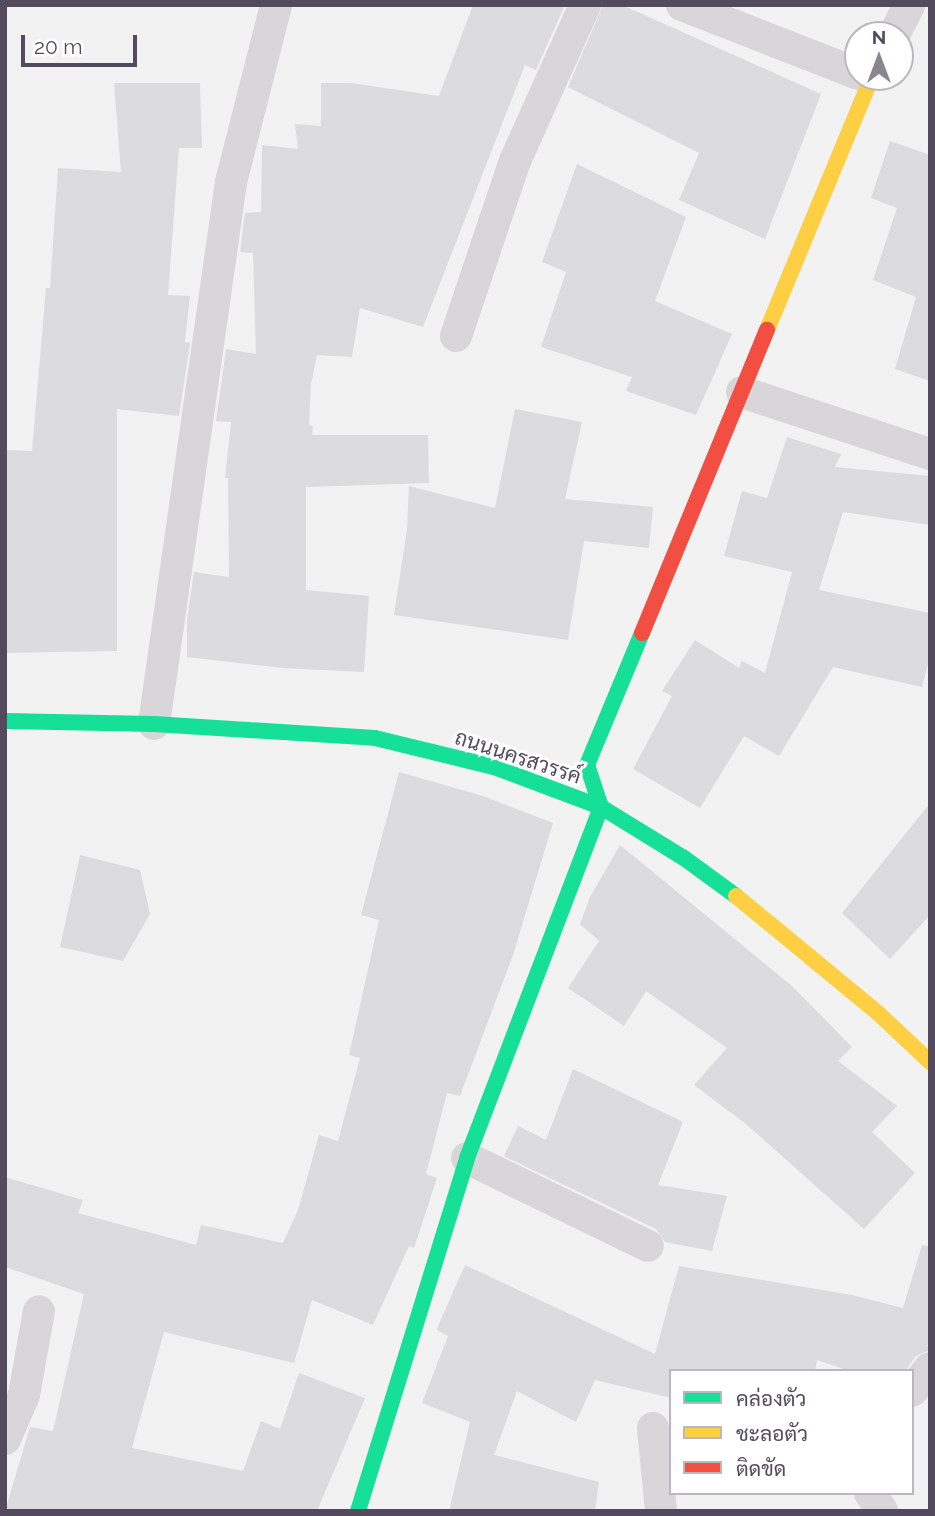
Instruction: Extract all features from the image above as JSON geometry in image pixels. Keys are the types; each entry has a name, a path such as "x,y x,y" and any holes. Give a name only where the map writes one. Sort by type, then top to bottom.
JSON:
{"street":[{"path":"154,724 231,182 276,5"},
{"path":"456,336 515,161 585,5"},
{"path":"682,5 844,68"},
{"path":"901,21 909,5"},
{"path":"358,1511 467,1158 601,807 587,765 742,392 861,91"},
{"path":"742,392 930,454"},
{"name":"ถนนนครสวรรค์","path":"5,721 154,724 375,738 494,767 601,807 684,858 744,902 879,1014 930,1062"},
{"path":"467,1158 648,1246"},
{"path":"5,1439 24,1395 39,1311"},
{"path":"914,1388 930,1368"},
{"path":"653,1428 661,1511"},
{"path":"871,1495 882,1511"}],"building":[{"path":"473,5 565,5 536,70 525,65 423,327 360,308 352,357 317,355 311,384 309,425 313,426 312,435 428,435 429,483 306,487 306,590 369,596 364,672 282,668 187,657 187,619 194,572 229,577 228,478 225,478 231,422 216,421 226,349 256,354 253,253 240,252 245,213 261,212 262,145 298,149 295,124 321,126 321,83 351,83 439,96"},
{"path":"603,5 622,5 821,94 765,239 679,200 699,153 568,87"},
{"path":"114,83 200,83 202,148 179,148 168,295 190,296 185,342 190,343 179,416 117,409 117,651 5,653 5,450 32,451 46,288 50,288 58,168 121,172"},
{"path":"890,141 930,155 930,381 895,369 916,297 873,280 897,208 871,198"},
{"path":"577,164 686,217 655,301 732,334 696,415 626,391 632,377 541,347 566,272 542,262"},
{"path":"515,409 582,422 565,499 653,507 649,548 584,541 568,640 394,615 407,529 409,486 495,508"},
{"path":"787,437 841,454 835,467 930,476 930,525 843,512 819,590 930,613 930,656 922,687 833,667 779,756 744,736 700,808 633,769 672,696 662,691 695,640 739,668 742,661 765,673 792,572 724,556 742,491 767,498"},
{"path":"399,772 483,796 553,823 513,955 460,1096 447,1093 426,1174 437,1178 414,1248 409,1246 373,1325 312,1300 294,1363 164,1332 132,1448 243,1471 261,1421 280,1429 299,1373 365,1398 317,1511 5,1511 30,1427 53,1431 84,1294 5,1267 5,1177 83,1200 78,1213 196,1245 201,1225 283,1243 298,1210 319,1135 338,1141 360,1058 349,1055 379,920 361,915"},
{"path":"930,803 930,915 890,959 842,913"},
{"path":"620,845 792,986 852,1047 838,1061 897,1106 872,1132 915,1173 864,1229 746,1124 694,1085 727,1048 646,991 624,1026 568,988 599,941 580,924 590,897"},
{"path":"80,855 140,870 150,914 123,961 60,947"},
{"path":"573,1069 683,1122 658,1185 727,1196 712,1251 665,1242 656,1229 504,1156 518,1126 546,1140"},
{"path":"922,1245 930,1246 930,1350 916,1356 906,1369 843,1369 817,1360 815,1369 669,1369 669,1398 595,1380 576,1422 517,1391 494,1455 599,1482 595,1511 449,1511 470,1422 422,1403 448,1336 437,1330 438,1326 465,1265 655,1354 679,1266 852,1295 903,1308"}],"traffic: fast":[{"path":"358,1511 467,1158 601,807 587,765 642,633"},
{"path":"5,721 154,724 375,738 494,767 601,807 684,858 736,896"}],"traffic: slow":[{"path":"767,330 866,91"},
{"path":"736,896 879,1014 930,1062"}],"traffic: jam":[{"path":"642,633 767,330"}]}
